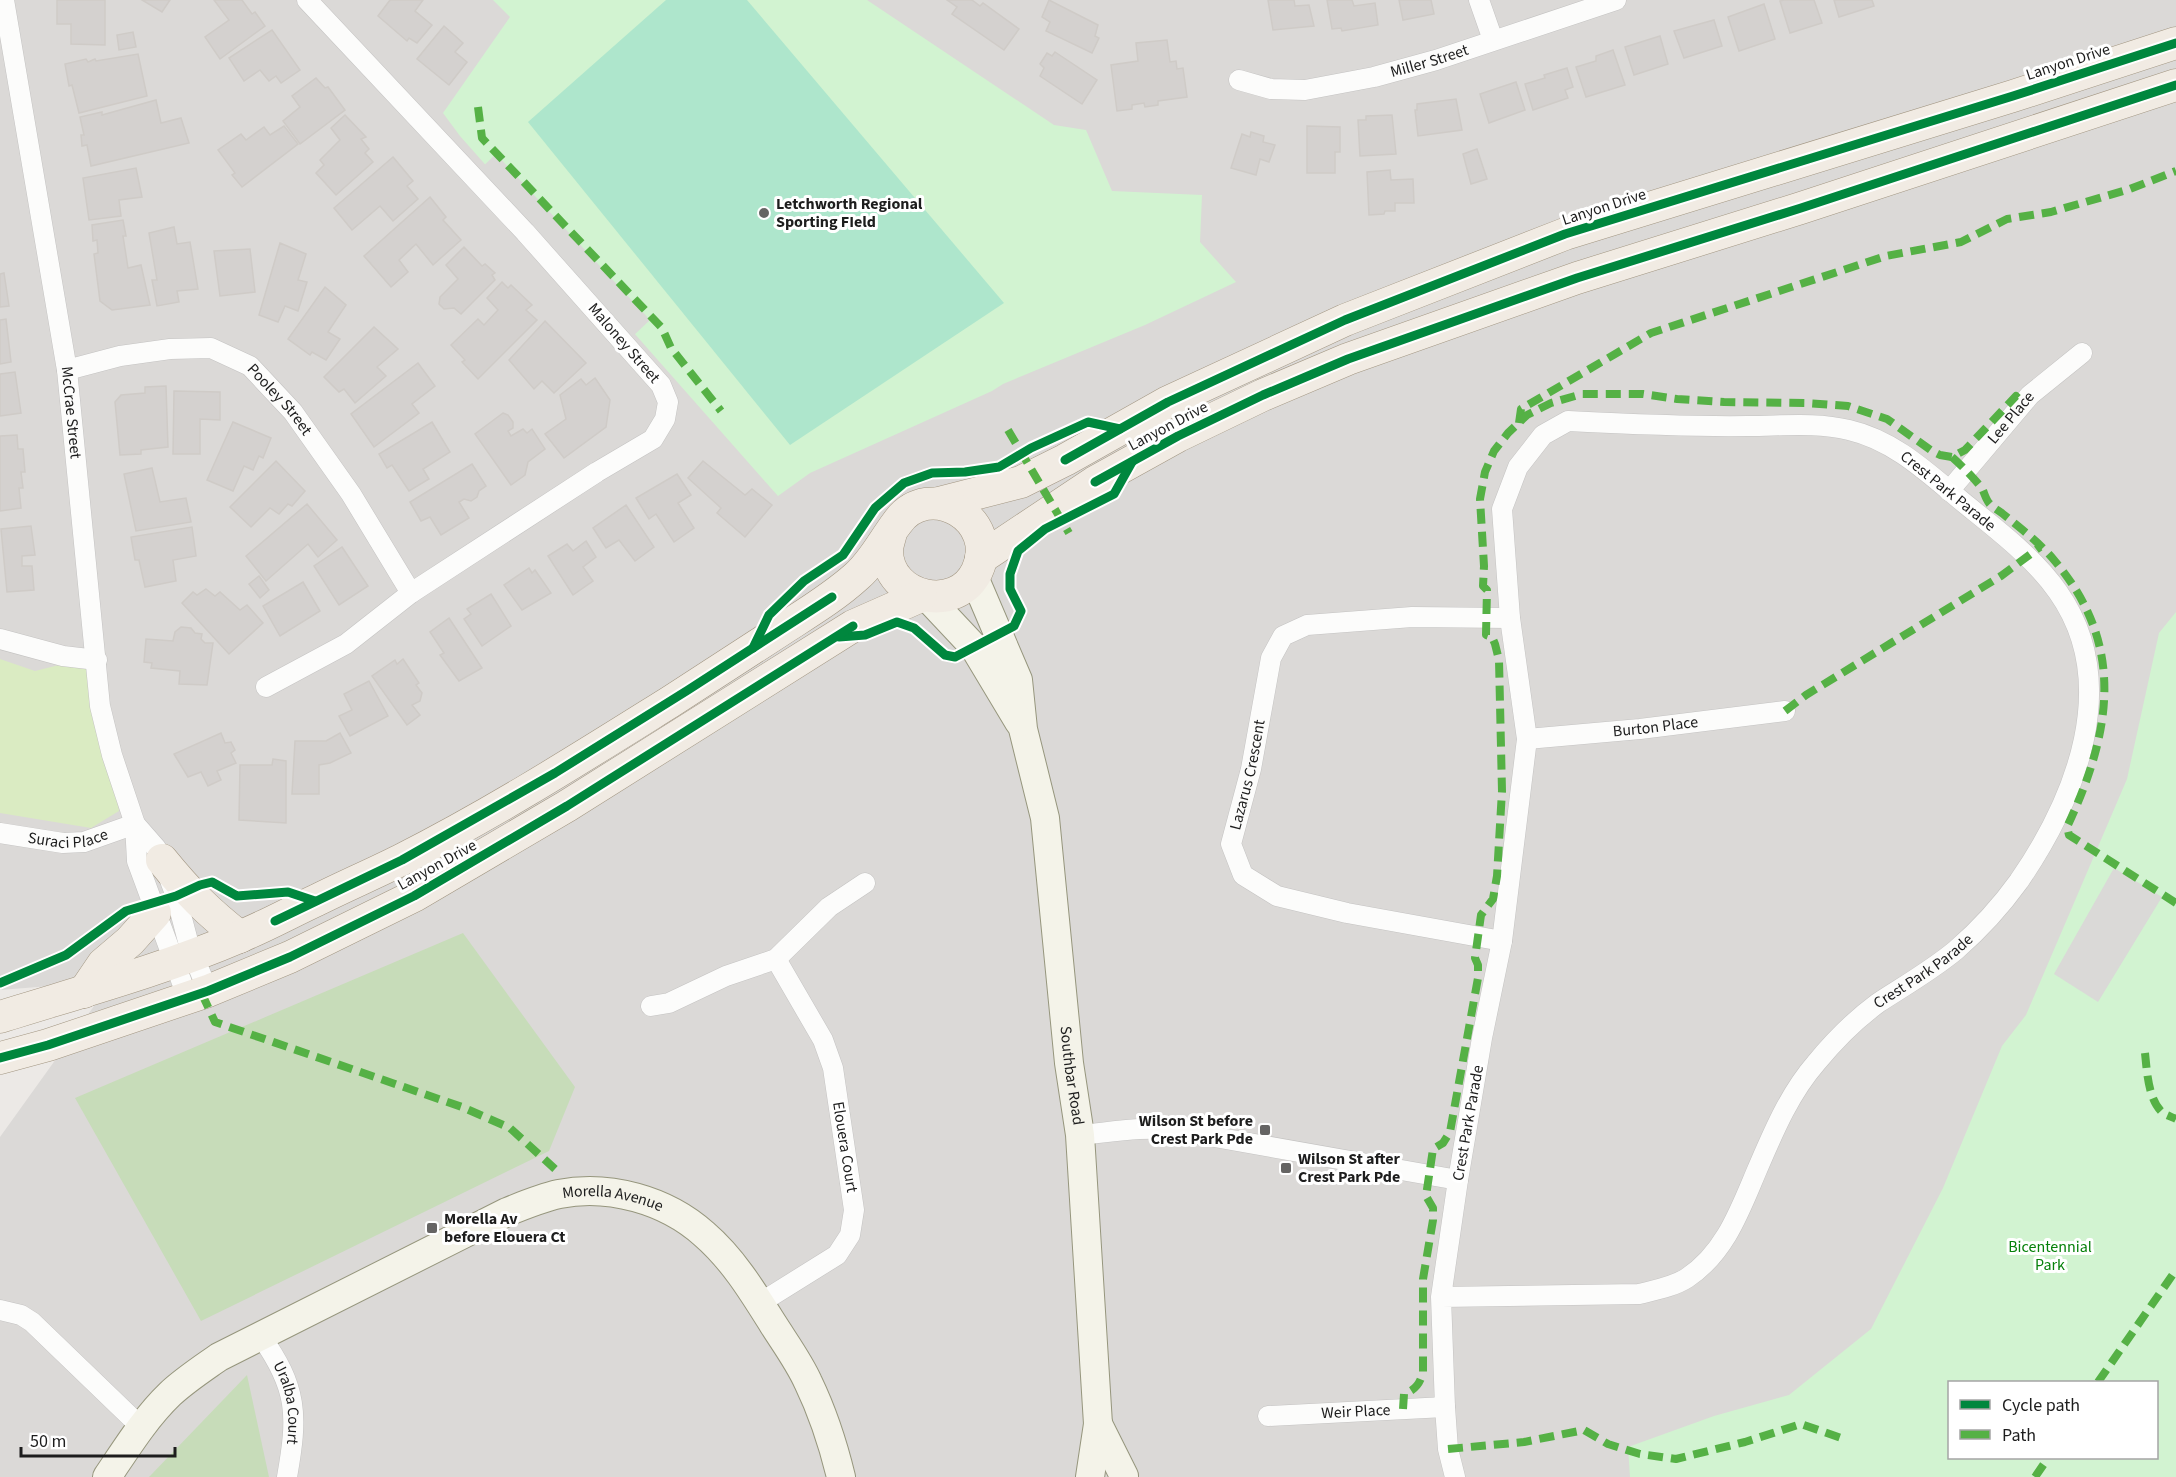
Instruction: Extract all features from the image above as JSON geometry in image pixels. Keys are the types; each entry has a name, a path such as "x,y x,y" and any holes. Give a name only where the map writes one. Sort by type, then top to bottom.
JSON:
{"main road":[{"name":"Lanyon Drive","path":"939,503 1021,482 1168,402 1345,320 1565,234 2013,96 2176,43"},
{"name":"Lanyon Drive","path":"978,567 1095,483 1178,436 1263,395 1348,359 1577,278 1801,208 2176,85"},
{"path":"939,503 959,510 972,522 980,538 978,567 961,590 944,597 924,596 902,584 891,569 887,551 891,532 900,518 918,506 939,503"},
{"name":"Lanyon Drive","path":"0,1017 183,959 240,937 402,860 565,768 832,597 860,574 891,532"},
{"name":"Southbar Road","path":"978,567 1018,680 1023,729 1046,818 1069,1063 1080,1135 1098,1424 1090,1477"},
{"name":"Lanyon Drive","path":"0,1058 198,995 290,957 451,876 854,626 924,596"},
{"name":"Southbar Road","path":"924,596 974,647 1023,729"},
{"path":"162,860 202,906 240,937"},
{"path":"84,992 103,964 130,941 155,913"},
{"name":"Morella Avenue","path":"107,1477 168,1396 193,1374 260,1335 534,1200 580,1192 614,1192 659,1206 681,1218 703,1233 740,1273 808,1380 830,1435 841,1477"},
{"name":"Southbar Road","path":"1098,1424 1115,1477"}],"street":[{"name":"McCrae Street","path":"4,0 67,370 100,706 112,755 135,824 137,861 155,913 183,959 198,995"},
{"name":"Maloney Street","path":"266,687 346,644 411,593 597,472 653,439 665,419 668,402 661,384 532,240 307,0"},
{"path":"1479,0 1493,39"},
{"name":"Miller Street","path":"1239,80 1271,89 1305,90 1384,74 1436,60 1493,39 1616,0"},
{"name":"Pooley Street","path":"67,370 120,356 170,349 211,348 250,366 293,412 351,494 411,593"},
{"name":"Lee Place","path":"1949,491 2030,395 2082,353"},
{"name":"Crest Park Parade","path":"1441,1297 1639,1294 1685,1279 1704,1264 1730,1230 1781,1114 1814,1065 1852,1024 1954,951 1980,927 2018,882 2044,838 2075,774 2088,723 2090,681 2082,640 2058,593 2026,558 1896,448 1850,430 1804,424 1748,426 1568,421 1543,435 1518,467 1502,509 1510,618 1527,740 1502,941 1482,1038 1441,1297 1448,1449 1455,1477"},
{"name":"Lazarus Crescent","path":"1502,941 1347,913 1277,896 1243,875 1231,844 1251,769 1271,658 1283,636 1307,625 1401,618 1510,618"},
{"path":"0,639 63,656 97,660"},
{"name":"Burton Place","path":"1527,740 1785,711"},
{"name":"McCrae Street","path":"135,824 156,848 176,896 183,959"},
{"name":"Suraci Place","path":"0,833 63,843 84,842 135,824"},
{"path":"651,1006 669,1003 726,976 776,959 829,908 866,883"},
{"name":"Elouera Court","path":"760,1303 837,1255 850,1235 853,1224 852,1190 832,1068 823,1040 776,959"},
{"path":"1080,1135 1141,1129 1175,1130 1458,1180"},
{"path":"0,1310 21,1315 32,1322 142,1428"},
{"name":"Uralba Court","path":"260,1335 278,1360 288,1383 293,1410 293,1444 287,1477"},
{"name":"Weir Place","path":"1268,1416 1445,1407"}],"shaded area":[{"path":"0,0 2176,0 2176,1477 0,1477 0,1137 112,981 0,990"},
{"path":"496,154 650,320 632,337 478,171"},
{"path":"2114,868 2162,897 2098,1002 2054,974"}],"green space":[{"path":"493,0 867,0 1054,125 1086,130 1112,191 1202,195 1200,242 1236,282 1145,325 1003,384 810,473 778,496 460,136 443,113 510,17"},
{"name":"Letchworth Regional Sporting FIeld","path":"666,0 747,0 1004,303 790,445 528,122"},
{"name":"Bicentennial Park","path":"2176,612 2176,1477 1630,1477 1628,1447 1714,1416 1789,1395 1871,1329 1943,1188 2002,1046 2026,1015 2127,779 2159,633"},
{"path":"91,657 119,811 91,828 0,813 0,659 35,671"},
{"path":"463,933 575,1087 549,1151 201,1321 75,1098"},
{"path":"247,1375 269,1477 149,1477"}],"building":[{"path":"57,0 105,0 105,45 71,44 71,24 57,24"},
{"path":"142,0 170,0 162,12"},
{"path":"214,0 242,0 265,26 220,59 205,37 229,20"},
{"path":"390,0 423,0 415,11 432,25 417,43 409,38 407,41 378,16"},
{"path":"947,0 972,0 980,6 983,3 1019,29 1004,50 952,14 957,7"},
{"path":"1049,0 1098,25 1095,36 1099,38 1092,53 1046,31 1050,22 1042,17"},
{"path":"1268,0 1294,0 1295,6 1309,5 1314,26 1273,30"},
{"path":"1327,0 1352,0 1354,6 1375,3 1378,25 1342,31 1341,28 1332,29"},
{"path":"1399,0 1431,0 1434,14 1403,20"},
{"path":"1814,0 1822,23 1790,33 1780,1"},
{"path":"1834,0 1872,0 1874,6 1839,17"},
{"path":"1764,4 1775,39 1739,51 1728,17"},
{"path":"1714,20 1722,46 1684,58 1674,31"},
{"path":"444,26 463,43 455,52 467,62 449,85 417,59"},
{"path":"272,30 300,70 281,83 276,76 269,81 260,70 244,81 229,58"},
{"path":"133,32 136,47 119,50 117,35"},
{"path":"1660,36 1668,64 1634,75 1625,47"},
{"path":"1167,40 1170,62 1176,61 1177,69 1183,68 1187,97 1158,101 1158,105 1145,107 1144,103 1132,105 1132,109 1117,111 1111,65 1138,61 1136,43"},
{"path":"1613,50 1625,85 1586,97 1576,67 1596,61 1596,56"},
{"path":"1055,52 1097,80 1082,104 1040,76 1044,68 1040,64 1047,53 1052,56"},
{"path":"138,54 147,96 79,113 72,85 69,86 65,64 86,59 88,62 95,59 96,61"},
{"path":"1567,68 1573,87 1565,90 1568,98 1533,110 1525,84"},
{"path":"316,78 325,88 328,87 345,110 300,144 283,121 300,107 292,96"},
{"path":"1516,82 1525,110 1489,123 1480,94"},
{"path":"1456,99 1462,130 1418,136 1415,110 1417,110 1417,104"},
{"path":"156,100 161,123 181,118 189,143 91,166 87,145 82,146 81,135 84,135 80,117 102,112 102,115"},
{"path":"345,115 366,137 361,139 369,149 365,153 373,162 336,195 316,173 324,165 320,160 340,140 331,128"},
{"path":"1392,115 1396,154 1360,156 1358,120 1366,120 1366,116"},
{"path":"284,126 298,144 242,187 232,175 235,173 218,150 241,134 246,140 264,127 270,135"},
{"path":"1307,126 1340,127 1340,152 1335,152 1335,173 1307,173"},
{"path":"1251,132 1264,136 1263,142 1275,145 1269,162 1260,159 1256,175 1231,168 1242,134 1250,137"},
{"path":"1477,149 1487,179 1471,184 1463,154"},
{"path":"393,157 413,181 407,186 418,199 393,221 380,206 352,230 334,208"},
{"path":"136,168 142,197 119,200 121,216 89,220 83,178"},
{"path":"1390,170 1391,180 1413,179 1414,203 1395,203 1395,211 1369,215 1367,172"},
{"path":"430,197 446,217 443,220 461,240 433,265 416,244 399,260 408,272 391,287 364,256"},
{"path":"123,220 128,268 141,265 150,305 112,310 100,301 94,254 98,253 97,240 93,241 92,225"},
{"path":"174,227 177,244 190,242 198,289 177,291 179,302 157,306 152,280 157,280 149,233"},
{"path":"280,243 306,254 298,280 307,282 298,311 285,306 278,322 259,315"},
{"path":"464,247 482,266 485,264 495,273 492,275 495,280 461,314 454,308 444,309 439,304 440,297 458,279 446,265"},
{"path":"250,249 255,292 220,296 214,251"},
{"path":"4,273 9,306 0,307 0,274"},
{"path":"502,282 508,288 511,285 532,305 526,310 537,320 478,379 462,362 465,360 451,345 478,319 484,325 498,310 487,298"},
{"path":"325,287 346,305 328,332 340,339 326,360 312,352 310,355 288,339"},
{"path":"6,319 11,362 0,364 0,320"},
{"path":"545,321 586,363 554,393 542,381 534,389 509,360"},
{"path":"374,327 398,349 377,367 386,376 355,403 344,389 339,392 324,377"},
{"path":"418,363 435,386 412,404 419,413 374,447 351,414"},
{"path":"15,372 21,413 0,416 0,374"},
{"path":"595,378 610,400 606,427 564,458 545,434 566,419 560,395 581,379 586,385"},
{"path":"166,386 168,447 141,450 141,454 120,455 115,402 121,395 145,393 145,387"},
{"path":"174,391 220,392 220,420 200,419 200,454 173,454"},
{"path":"503,413 508,415 513,422 513,428 508,431 511,436 523,429 527,433 532,429 545,449 528,462 525,475 511,485 475,434"},
{"path":"233,422 271,438 263,458 259,456 253,470 244,466 233,491 207,480"},
{"path":"432,422 450,452 423,469 429,479 409,491 392,465 387,468 379,454"},
{"path":"17,435 18,449 23,449 25,472 21,472 23,488 19,488 21,508 0,511 0,436"},
{"path":"276,461 305,491 292,506 288,504 279,514 270,508 251,527 230,507"},
{"path":"703,461 745,495 752,489 772,505 745,537 717,513 721,508 688,478"},
{"path":"472,464 486,486 471,501 464,499 459,502 469,518 441,535 430,517 421,521 410,502"},
{"path":"152,468 160,502 186,498 191,522 136,531 124,474"},
{"path":"677,474 691,495 678,503 694,528 674,542 656,514 649,519 636,498"},
{"path":"307,504 337,540 318,557 308,544 266,581 246,556"},
{"path":"626,505 654,547 635,561 619,540 606,548 593,528"},
{"path":"31,526 35,555 22,556 22,566 32,566 34,590 7,592 1,529"},
{"path":"192,527 196,556 173,560 176,581 145,587 139,560 135,560 131,537"},
{"path":"586,541 596,557 583,567 593,581 573,595 548,556 567,544 573,551"},
{"path":"342,547 368,586 339,605 314,566"},
{"path":"529,568 532,573 535,570 551,593 522,610 504,585"},
{"path":"259,576 269,590 260,598 249,584"},
{"path":"303,582 320,611 280,636 263,606"},
{"path":"206,589 215,596 220,592 240,610 247,605 263,623 229,654 182,603 193,592 197,595"},
{"path":"491,594 511,626 482,646 464,619 471,614 467,609"},
{"path":"449,618 482,668 459,681 440,655 444,653 430,632"},
{"path":"181,627 191,628 195,633 202,634 201,639 205,643 213,643 207,685 179,684 180,671 151,668 152,663 144,662 146,639 173,641 175,632"},
{"path":"403,659 419,683 416,685 422,693 420,701 412,705 420,715 407,725 372,676 395,660 397,664"},
{"path":"369,681 388,716 350,736 339,716 352,710 344,694"},
{"path":"221,733 225,743 231,742 235,750 231,753 236,763 217,771 221,780 208,786 201,772 188,777 174,754"},
{"path":"340,733 351,753 330,763 319,765 319,794 292,794 295,741 326,741"},
{"path":"273,759 286,761 286,823 239,820 240,765 272,765"}],"marked path":[{"path":"478,107 482,138 662,328 671,348 721,411"},
{"path":"1519,423 1521,409 1651,333 1886,256 1961,242 2007,219 2051,212 2130,189 2176,171"},
{"path":"1403,1409 1404,1394 1416,1386 1423,1372 1423,1279 1433,1220 1433,1208 1426,1196 1433,1149 1443,1143 1450,1132 1478,978 1478,965 1475,958 1481,915 1493,899 1497,876 1502,791 1499,660 1492,637 1486,635 1487,590 1483,586 1480,499 1485,472 1494,451 1508,433 1527,415 1551,403 1582,394 1643,394 1724,402 1848,406 1887,419 1932,451 1952,457 1965,450 2016,396 2023,403"},
{"path":"1008,430 1069,533"},
{"path":"1952,457 1981,487 1990,504 2030,536 2054,560 2077,592 2093,625 2102,657 2104,690 2101,724 2094,758 2067,827 2069,835 2176,903"},
{"path":"1785,711 1806,695 2001,576 2040,547"},
{"path":"202,994 215,1022 462,1107 510,1128 555,1169"},
{"path":"2145,1053 2149,1085 2154,1101 2163,1113 2176,1119"},
{"path":"2099,1381 2176,1270"},
{"path":"1448,1449 1524,1442 1584,1430 1608,1444 1640,1454 1676,1459 1745,1442 1801,1424 1847,1440"},
{"path":"2035,1477 2047,1459"}],"cycle path":[{"path":"1065,460 1168,402 1345,320 1565,234 2013,96 2176,43"},
{"path":"1095,482 1178,436 1263,395 1348,359 1577,278 1801,208 2176,85"},
{"path":"753,648 769,615 804,581 843,555 875,508 904,483 932,473 965,472 999,467 1031,448 1088,422 1120,429"},
{"path":"839,637 865,635 897,622 914,628 945,655 955,657 1014,626 1021,611 1010,589 1010,574 1018,551 1045,529 1114,494 1132,462"},
{"path":"275,921 402,860 555,773 832,597"},
{"path":"0,1058 48,1045 208,991 290,957 414,896 567,806 853,626"},
{"path":"0,983 66,955 126,911 176,896 200,885 212,882 237,896 288,892 315,901"}],"place":[{"name":"Letchworth Regional Sporting FIeld","path":"764,213"},
{"name":"Wilson St before Crest Park Pde","path":"1265,1130"},
{"name":"Wilson St after Crest Park Pde","path":"1286,1168"},
{"name":"Morella Av before Elouera Ct","path":"432,1228"}]}
